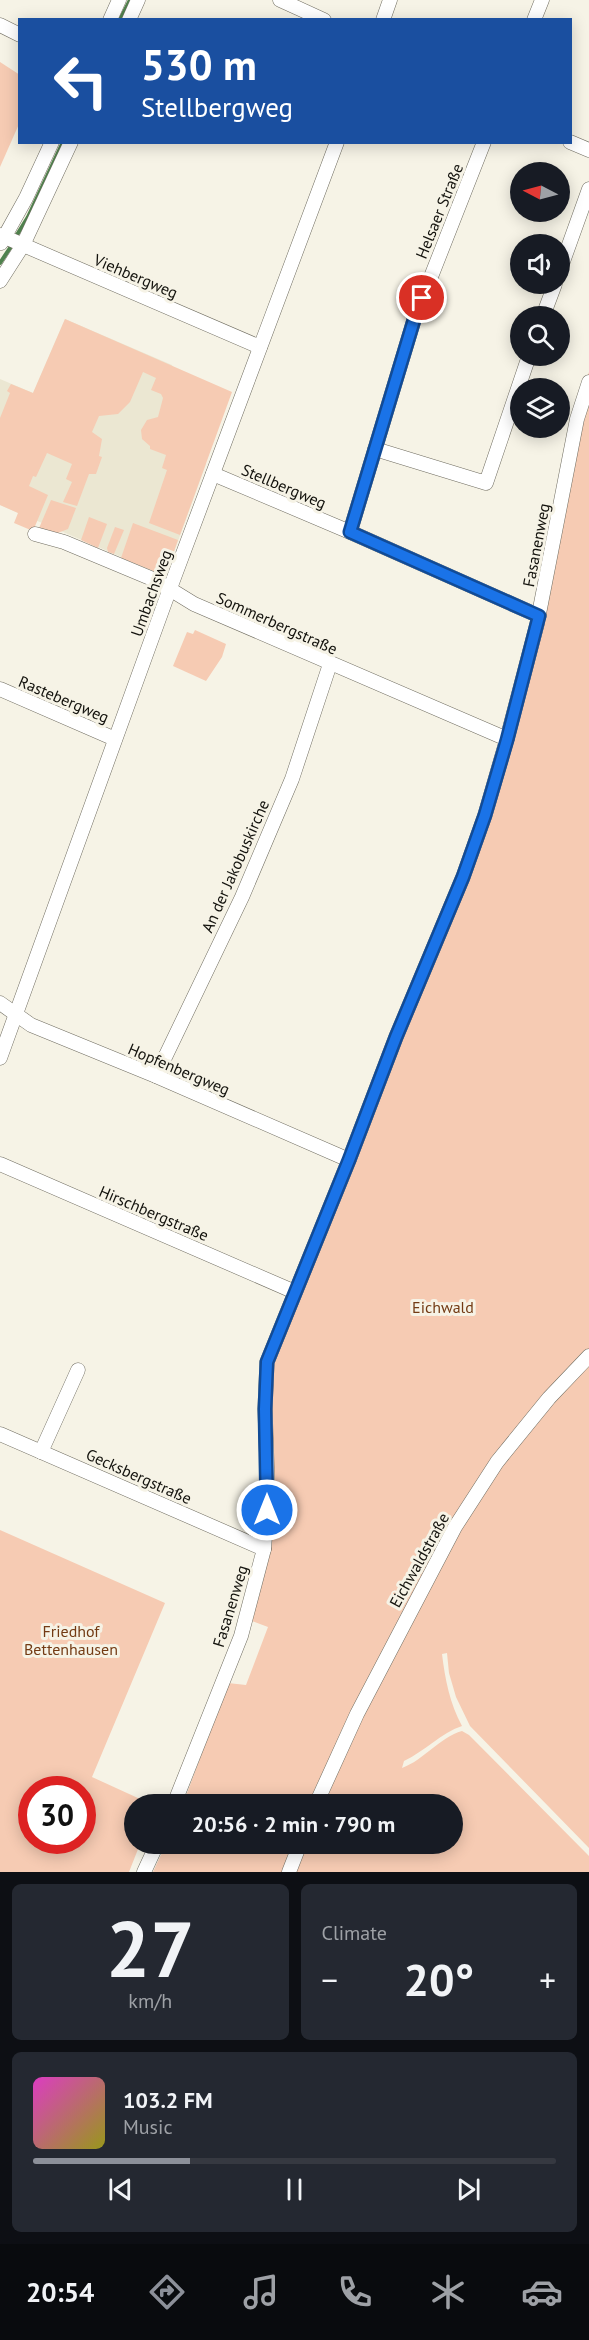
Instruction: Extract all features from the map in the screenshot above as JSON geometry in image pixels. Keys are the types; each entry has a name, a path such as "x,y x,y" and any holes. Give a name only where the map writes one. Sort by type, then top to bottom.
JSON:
{"street":[{"path":"111,18 119,0"},
{"path":"130,18 138,0"},
{"path":"280,0 320,18"},
{"path":"384,18 390,0"},
{"path":"535,18 542,0"},
{"path":"0,25 18,33"},
{"path":"572,143 589,150"},
{"path":"0,281 9,241 51,144"},
{"path":"9,241 70,144"},
{"name":"Umbachsweg","path":"0,1058 169,591 336,144"},
{"name":"Helsaer Straße","path":"350,532 414,320 483,144"},
{"path":"570,242 589,189"},
{"name":"Viehbergweg","path":"9,241 260,347"},
{"path":"375,449 486,483 526,366"},
{"name":"Fasanenweg","path":"178,1794 241,1636 264,1549 268,1496 265,1409 267,1362 396,1037 463,877 485,815 539,616 577,418 589,382"},
{"name":"Stellbergweg","path":"213,474 539,616"},
{"name":"Sommerbergstraße","path":"35,534 64,542 155,580 169,591 194,604 507,740"},
{"name":"An der Jakobuskirche","path":"156,1076 242,897 292,779 330,664"},
{"name":"Rastebergweg","path":"0,689 116,739"},
{"name":"Hopfenbergweg","path":"0,1003 31,1025 156,1076 349,1160"},
{"name":"Hirschbergstraße","path":"0,1164 295,1292"},
{"name":"Eichwaldstraße","path":"321,1794 357,1714 455,1527 497,1462 549,1398 589,1356"},
{"path":"41,1452 78,1370"},
{"name":"Gecksbergstraße","path":"0,1434 264,1549"},
{"path":"144,1872 152,1854"},
{"path":"289,1872 296,1854"}],"shaded area":[{"path":"65,319 172,365 206,464 166,574 161,574 0,505 0,379 33,393"}],"green space":[{"path":"0,62 18,74 18,126 0,167"},
{"path":"65,319 232,392 180,535 149,523 167,470 162,468 166,455 150,449 150,446 142,439 141,430 147,420 158,417 163,398 161,394 151,390 156,378 143,372 130,402 118,414 99,416 92,432 102,439 99,456 102,457 96,474 89,474 77,506 63,502 72,482 66,479 72,464 47,453 36,477 33,476 29,486 48,495 33,531 14,523 18,513 0,505 0,418 10,393 7,391 11,384 33,393"},
{"name":"Eichwald","path":"589,372 589,1848 470,1726 456,1697 449,1673 447,1653 442,1654 446,1682 462,1726 404,1761 402,1768 418,1760 446,1738 462,1731 469,1735 589,1856 589,1872 153,1872 161,1854 463,1854 463,1794 187,1794 228,1683 246,1685 268,1627 252,1621 261,1535 263,1362 482,814 520,682 575,412"},
{"path":"51,500 76,508 68,529 55,534 37,533"},
{"path":"89,517 107,524 98,548 81,540"},
{"path":"133,523 178,540 166,574 121,558"},
{"path":"115,527 124,530 114,554 108,552 107,548"},
{"path":"195,630 226,644 222,657 206,681 173,666 187,632 193,634"},
{"name":"Friedhof Bettenhausen","path":"0,1530 165,1603 92,1776 18,1776 18,1854 96,1854 96,1779 129,1794 124,1794 124,1854 136,1854 129,1872 0,1872"}],"waterway":[{"path":"121,18 130,0"},
{"path":"15,238 28,217 62,144"},
{"path":"0,263 12,245"}],"route":[{"path":"267,1510 265,1409 267,1362 396,1037 463,877 485,815 507,740 539,616 350,532 422,298"}]}
